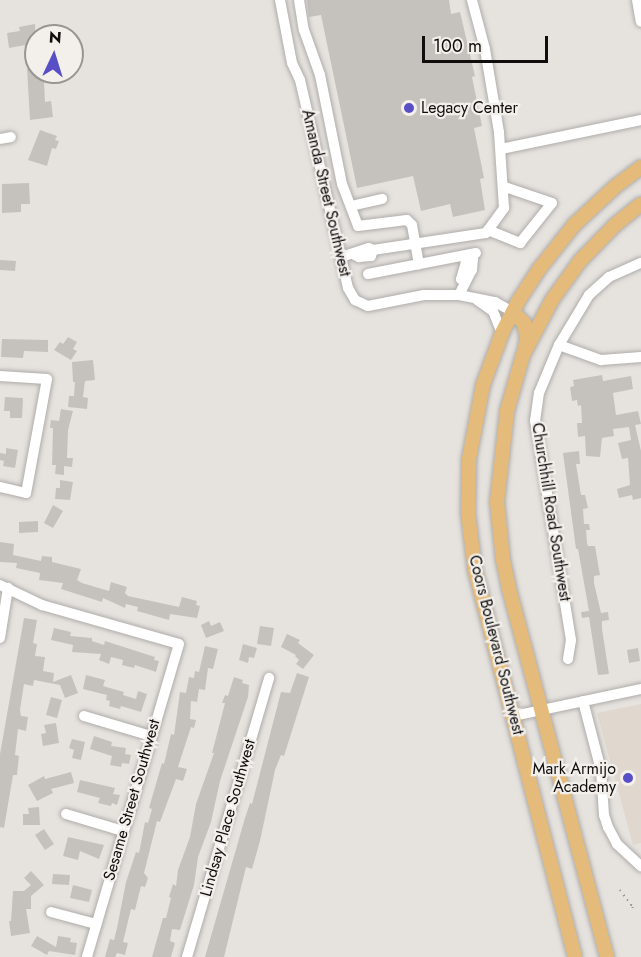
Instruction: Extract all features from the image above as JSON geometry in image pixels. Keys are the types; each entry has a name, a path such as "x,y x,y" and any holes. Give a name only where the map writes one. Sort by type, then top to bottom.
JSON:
{"main road":[{"name":"Coors Boulevard Southwest","path":"575,957 475,570 468,504 471,448 477,411 502,333 513,312 540,268 574,225 641,167"},
{"name":"Coors Boulevard Southwest","path":"607,957 540,709 503,560 497,502 507,411 524,356 552,300 580,261 615,225 641,204"},
{"path":"513,312 524,323 526,331 524,356"}],"street":[{"name":"Amanda Street Southwest","path":"280,0 292,63 300,80 348,288 355,300 368,306 424,295 459,295 495,302 513,312"},
{"path":"299,0 304,30 320,75 342,184 358,226 406,220 412,225 419,264"},
{"path":"459,295 472,270 472,258 504,208 505,187 485,49 472,0"},
{"path":"637,0 641,22"},
{"path":"501,149 641,120"},
{"path":"341,256 353,254 359,257 371,256 373,250 487,232 520,243 552,203 505,187"},
{"path":"351,206 382,199"},
{"path":"368,274 419,264 472,258"},
{"name":"Churchhill Road Southwest","path":"568,659 571,640 535,421 539,393 559,345 589,295 609,277 641,263"},
{"path":"474,298 493,312 502,333"},
{"path":"559,345 601,360 641,358"},
{"path":"0,376 47,379 26,493 0,487"},
{"path":"0,638 4,586"},
{"name":"Sesame Street Southwest","path":"4,586 42,605 179,644 87,957"},
{"name":"Lindsay Place Southwest","path":"187,957 269,678"},
{"path":"513,716 641,689"},
{"path":"583,701 601,770 604,815 608,827 617,844 641,866"},
{"path":"84,716 151,736"},
{"path":"66,814 123,831"},
{"path":"51,912 96,924"}],"path":[{"path":"620,890 633,907 633,913"}],"shaded area":[{"name":"Mark Armijo Academy","path":"641,704 641,843 633,845 597,713"}],"building":[{"name":"Legacy Center","path":"307,0 449,0 451,14 460,12 475,76 472,77 482,126 474,128 484,178 480,179 485,210 453,217 450,204 421,211 413,176 357,188 321,15 309,17"},
{"path":"24,26 24,45 9,48 7,33 20,31 19,27"},
{"path":"28,84 44,84 45,102 51,101 53,117 30,120"},
{"path":"40,130 57,136 55,140 59,141 56,149 52,148 47,166 28,160"},
{"path":"29,183 30,204 21,204 21,212 2,213 2,184"},
{"path":"0,260 16,261 15,271 0,270"},
{"path":"68,337 77,342 73,349 77,351 71,360 54,350"},
{"path":"2,339 48,340 48,352 24,351 23,358 1,357"},
{"path":"93,360 95,380 85,381 83,397 88,398 87,409 68,407 69,396 74,396 75,382 73,382 72,362"},
{"path":"602,375 603,381 631,376 633,389 613,393 616,415 638,411 641,424 635,425 641,451 641,498 633,500 632,495 619,498 617,489 630,485 628,458 622,459 618,443 631,440 629,427 613,429 614,436 602,438 600,457 586,456 585,436 578,437 577,423 582,423 581,405 578,406 577,400 572,401 570,387 574,386 573,380"},
{"path":"5,397 23,398 22,418 10,418 10,411 4,411"},
{"path":"61,409 73,411 68,430 67,458 73,458 72,467 64,466 64,475 55,474 56,465 52,465 53,428 50,428 51,420 59,421"},
{"path":"6,448 18,450 15,468 3,466 4,461 0,460 0,453 6,454"},
{"path":"579,451 580,464 576,464 581,495 585,495 588,508 583,509 584,524 589,524 590,530 586,530 587,543 588,546 595,546 600,575 594,576 594,583 601,613 608,612 609,620 602,621 602,629 609,674 598,675 589,617 582,618 581,612 589,611 578,549 576,549 563,453"},
{"path":"60,480 73,482 70,500 55,499 56,488 60,488"},
{"path":"53,505 63,511 53,528 44,523"},
{"path":"38,521 38,532 19,533 19,522"},
{"path":"0,542 14,544 13,555 41,561 42,556 52,557 52,562 81,569 77,580 82,583 109,591 111,582 127,587 125,593 128,596 179,607 182,597 197,601 196,605 200,606 197,618 170,614 169,620 137,611 138,607 126,604 125,608 103,598 102,602 61,589 63,583 39,580 40,573 16,568 17,563 0,562"},
{"path":"24,618 37,620 33,643 37,644 35,656 45,657 43,671 54,673 53,682 71,675 78,693 65,698 60,685 34,680 33,686 24,684 20,710 21,716 28,717 26,731 18,729 15,755 19,756 17,775 13,775 4,828 0,827 0,754"},
{"path":"209,621 211,626 220,622 224,631 206,638 201,625"},
{"path":"260,626 274,628 271,646 257,644"},
{"path":"54,628 71,632 70,636 92,638 92,641 104,645 105,641 155,657 154,660 159,661 156,672 135,665 134,668 122,665 123,660 111,657 109,664 99,660 101,654 72,652 73,645 51,640"},
{"path":"287,634 300,640 298,643 314,655 303,669 296,664 299,660 296,655 281,647"},
{"path":"243,644 257,648 254,658 249,657 248,663 239,660"},
{"path":"205,646 218,649 213,669 208,668 205,690 199,689 197,702 191,701 190,719 196,720 194,728 191,727 178,767 187,769 183,781 176,779 160,822 157,821 144,873 148,878 145,887 141,886 135,910 131,909 123,942 128,943 125,955 117,953 115,957 105,957 110,939 114,940 126,882 136,852 139,853 145,822 148,823 152,809 149,808 162,763 164,764 171,734 174,735 180,692 186,693 189,677 194,678 195,671 199,672"},
{"path":"638,648 640,661 629,663 627,650"},
{"path":"297,673 309,677 284,756 281,755 275,770 260,841 252,869 246,867 224,957 205,957 245,818 250,803 252,804 281,692 290,693"},
{"path":"86,675 105,680 103,686 124,692 123,695 136,699 138,691 147,694 141,712 121,706 120,709 109,706 110,701 106,700 107,695 83,689"},
{"path":"234,677 249,685 248,697 220,781 211,822 198,857 194,885 180,930 172,929 170,941 175,943 171,957 152,957 163,918 166,918 173,884 176,886 178,870 190,837 196,804 214,753 212,753 225,703 222,703 225,695 228,696"},
{"path":"51,697 62,700 57,718 46,715"},
{"path":"56,723 59,743 43,746 41,734 46,733 44,725"},
{"path":"94,736 112,742 111,746 126,748 125,754 131,755 129,764 122,763 121,767 110,765 112,756 90,749"},
{"path":"72,739 85,742 81,760 72,758 74,750 69,748"},
{"path":"71,772 74,783 51,789 53,793 37,801 28,785 44,776 45,779"},
{"path":"80,780 115,788 113,794 120,795 117,805 98,803 100,798 77,792"},
{"path":"39,807 40,825 23,825 23,814 29,814 28,808"},
{"path":"44,829 54,844 45,850 35,835"},
{"path":"68,837 104,845 99,859 80,851 78,860 63,856"},
{"path":"31,871 44,885 31,896 31,909 26,909 30,933 11,936 9,921 11,921 13,891 24,891 31,885 24,878"},
{"path":"53,874 70,875 69,885 52,884"},
{"path":"73,885 92,890 89,902 70,898"},
{"path":"37,936 56,947 58,936 71,938 70,942 77,943 75,955 49,951 47,955 31,946"}],"place":[{"name":"Legacy Center","path":"409,108"},
{"name":"Mark Armijo Academy","path":"628,778"}]}
